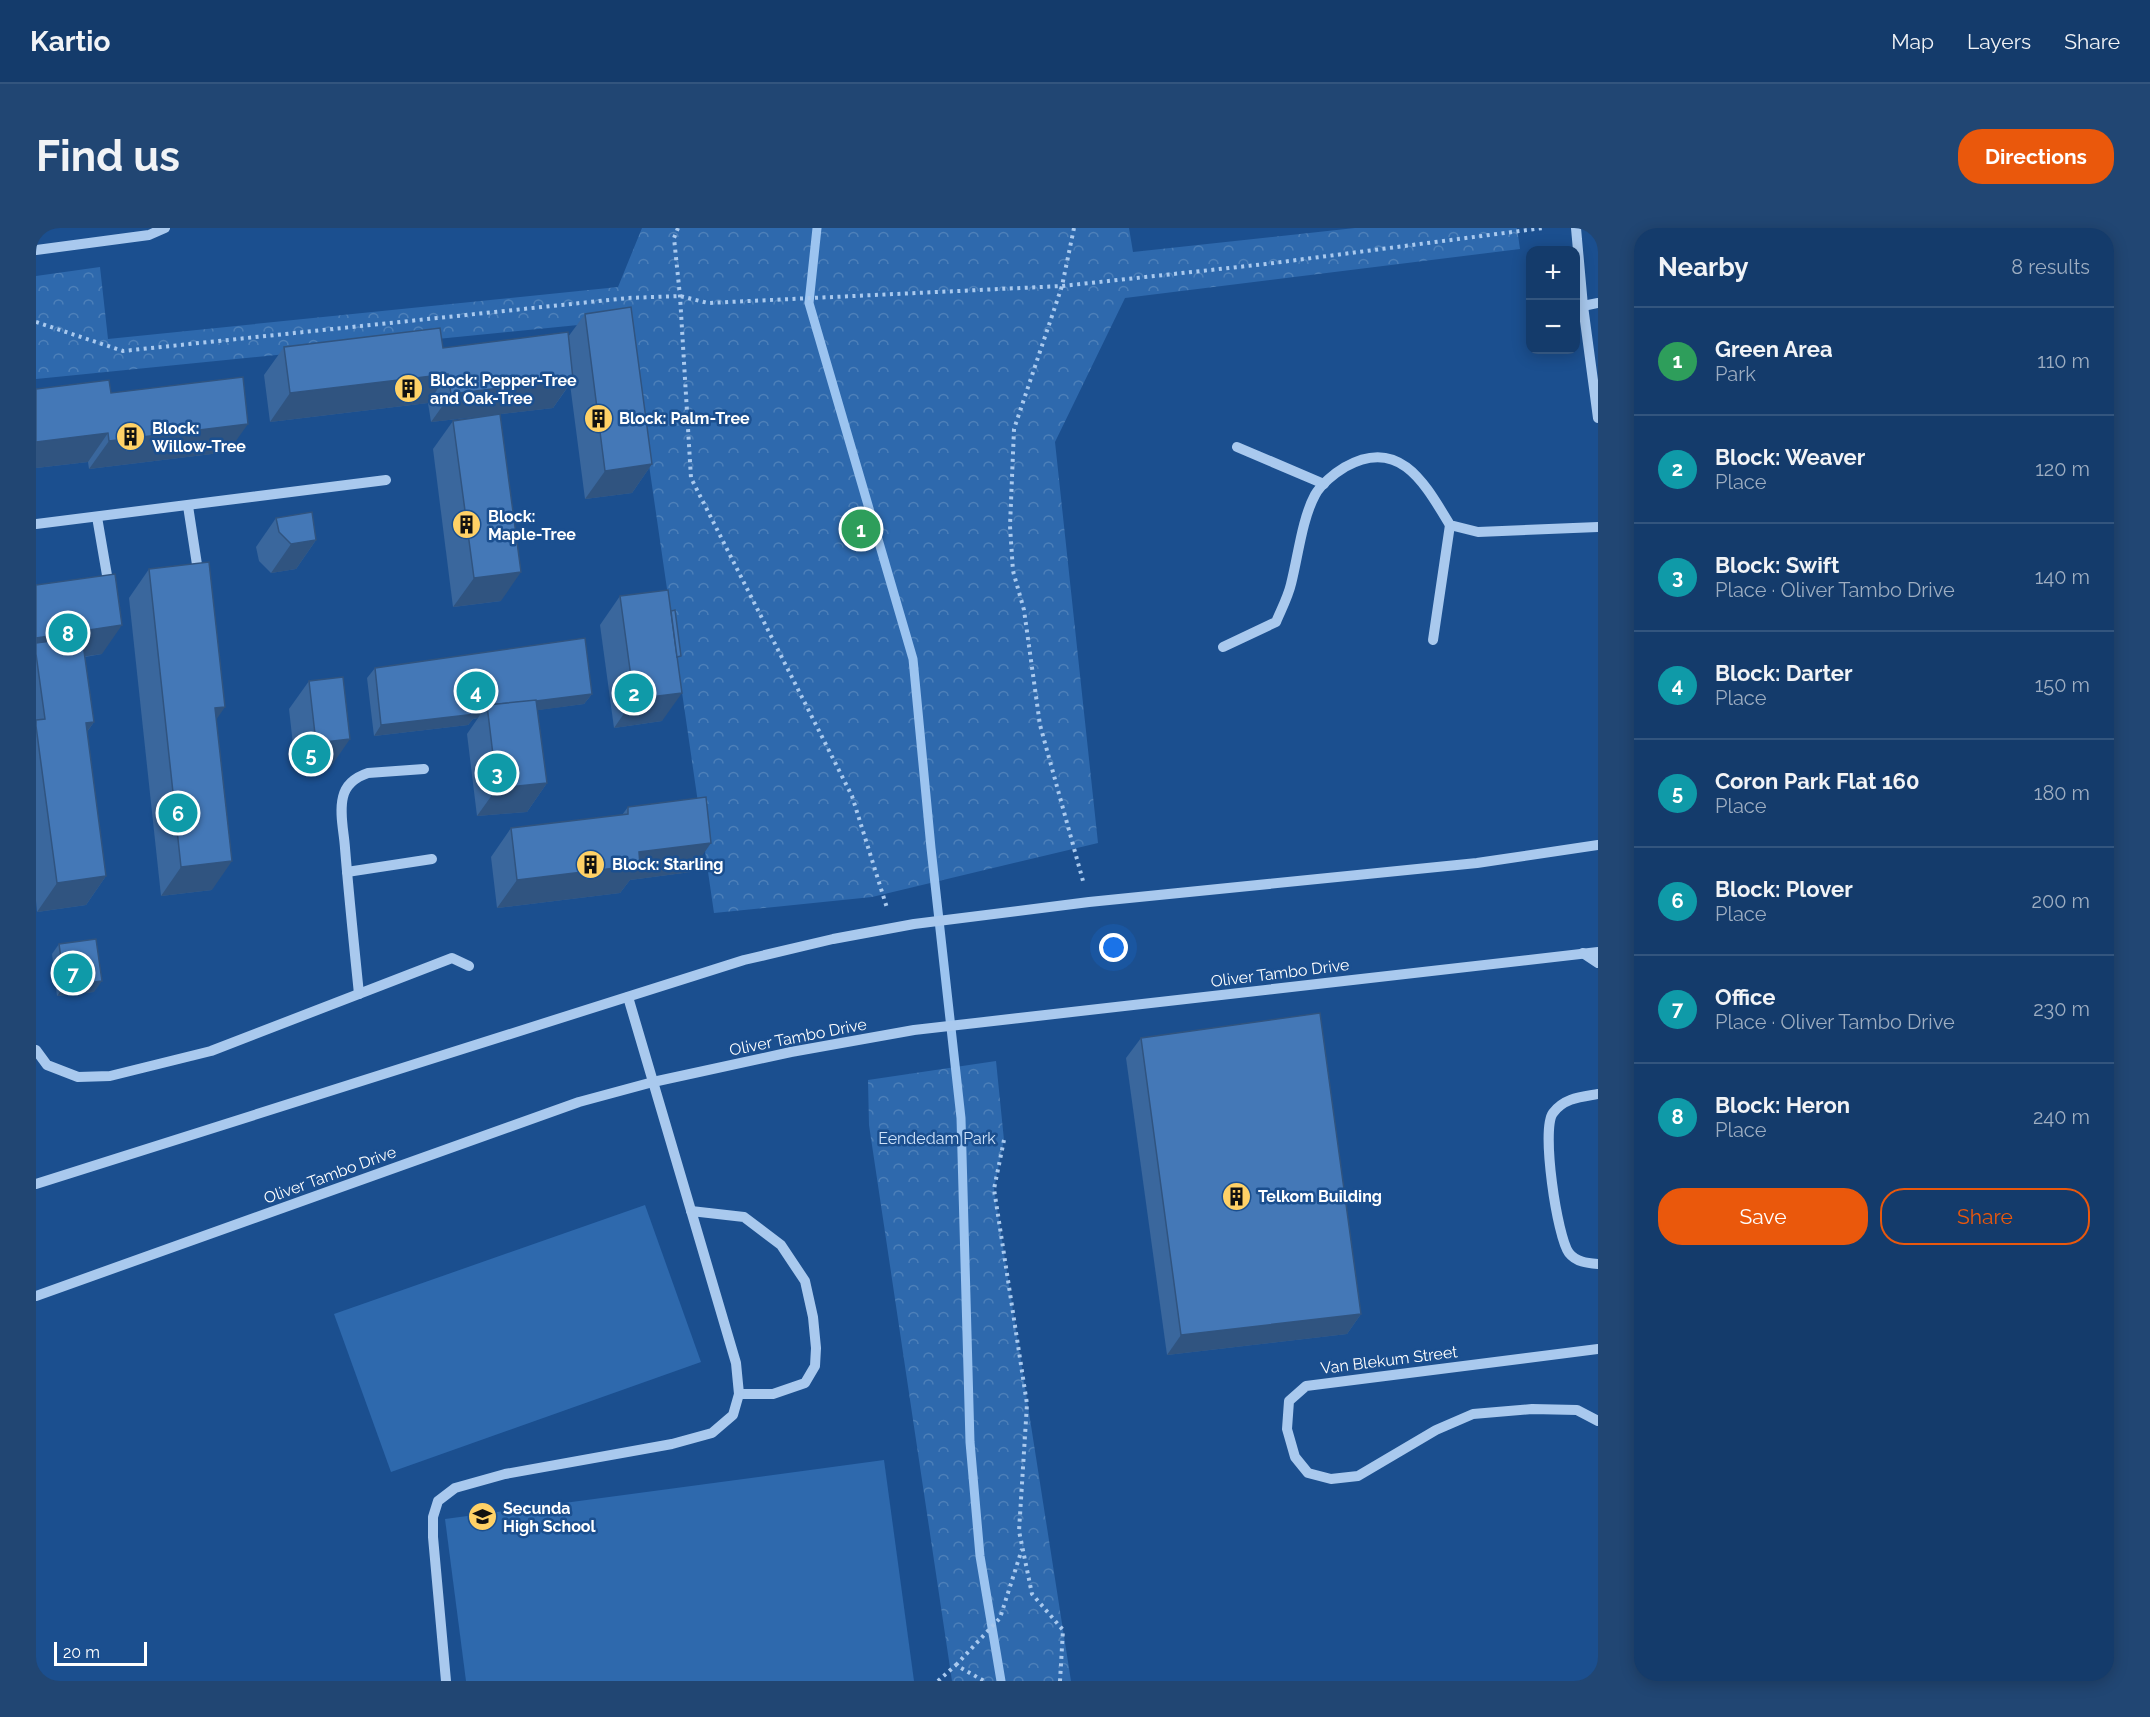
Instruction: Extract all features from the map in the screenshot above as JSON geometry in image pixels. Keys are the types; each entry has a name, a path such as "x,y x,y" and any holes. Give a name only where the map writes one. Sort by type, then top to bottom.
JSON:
{"street":[{"path":"36,249 149,235 165,228"},
{"path":"1576,228 1583,306 1598,418"},
{"path":"1583,306 1598,303"},
{"path":"1237,447 1324,484"},
{"path":"1223,647 1275,622 1291,587 1302,537 1316,493 1335,473 1354,462 1377,456 1401,463 1427,488 1450,525 1433,640"},
{"path":"36,524 386,480"},
{"path":"188,506 198,571"},
{"path":"97,517 108,581"},
{"path":"1450,525 1478,532 1598,527"},
{"path":"359,994 342,811 343,797 349,784 368,773 424,769"},
{"path":"36,1184 744,960 833,939 914,924 1089,902 1477,863 1598,845"},
{"path":"347,872 432,859"},
{"name":"Oliver Tambo Drive","path":"36,1296 579,1102 653,1082 791,1052 914,1030 1598,952"},
{"path":"1583,953 1598,963"},
{"path":"36,1050 47,1065 78,1077 110,1076 211,1051 453,958 469,966"},
{"path":"446,1681 433,1517 438,1501 455,1488 505,1474 672,1444 712,1433 734,1415 739,1394 730,1343 628,997"},
{"path":"1598,1094 1575,1098 1563,1103 1552,1113 1548,1123 1547,1144 1562,1238 1569,1253 1577,1261 1598,1264"},
{"path":"691,1211 744,1217 781,1245 805,1281 813,1317 815,1366 805,1383 773,1394 739,1394"},
{"name":"Van Blekum Street","path":"1598,1349 1306,1386 1289,1401 1287,1429 1295,1457 1308,1473 1331,1479 1358,1476 1436,1430 1473,1414 1532,1409 1577,1410 1598,1421"}],"path":[{"path":"678,228 674,238 692,478 852,796 894,928"},
{"path":"1074,228 1062,286 1014,429 1010,526 1013,571 1024,610 1040,725 1089,902"},
{"path":"36,322 123,351 627,298 680,296 708,303 1062,286 1266,264 1543,228"},
{"path":"1004,1140 994,1189 1027,1404 1019,1531 1032,1594 1063,1630 1060,1681"},
{"path":"938,1681 1000,1618 1022,1547"},
{"path":"956,1665 984,1681"}],"green space":[{"path":"642,228 1129,228 1133,252 1355,228 1517,228 1520,249 1125,298 1055,442 1098,843 872,897 714,913 628,320 36,379 36,276 100,267 108,339 618,287"},
{"name":"Eendedam Park","path":"996,1061 1004,1140 994,1189 1071,1681 952,1681 869,1125 868,1080"},
{"path":"645,1205 701,1362 391,1472 334,1314"},
{"path":"884,1460 914,1681 466,1681 445,1519"}],"building":[{"path":"631,307 652,464 605,471 585,314"},
{"path":"440,328 443,348 568,332 573,379 451,394 448,374 290,393 284,347"},
{"path":"243,377 248,424 109,441 108,433 36,442 36,389 109,380 111,393"},
{"path":"500,414 521,572 474,578 453,421"},
{"path":"312,512 316,540 291,544 279,532 276,518"},
{"path":"209,562 225,707 215,708 232,861 181,867 149,569"},
{"path":"115,574 122,625 36,638 36,585"},
{"path":"668,590 682,693 634,699 620,596"},
{"path":"675,610 681,656 677,657 671,611"},
{"path":"82,637 94,722 86,723 106,876 57,883 36,726 36,720 45,719 36,643"},
{"path":"585,638 592,694 487,705 475,709 476,714 381,725 375,668"},
{"path":"343,677 350,739 316,743 309,681"},
{"path":"536,700 547,783 497,788 487,705"},
{"path":"706,797 711,843 639,852 640,865 517,880 511,828 628,814 628,807"},
{"path":"96,939 102,981 65,986 59,944"},
{"name":"Telkom Building","path":"1320,1013 1361,1314 1181,1335 1141,1038"}],"waterway":[{"path":"817,228 809,303 913,659 961,1118 970,1442 980,1556 1001,1681"}],"place":[{"name":"Block: Pepper-Tree and Oak-Tree","path":"409,389"},
{"name":"Block: Palm-Tree","path":"598,418"},
{"name":"Block: Willow-Tree","path":"131,437"},
{"name":"Block: Maple-Tree","path":"467,525"},
{"name":"Green Area","path":"861,529"},
{"name":"Block: Heron","path":"68,633"},
{"name":"Block: Darter","path":"476,691"},
{"name":"Block: Weaver","path":"634,693"},
{"name":"Coron Park Flat 160","path":"311,754"},
{"name":"Block: Swift","path":"497,773"},
{"name":"Block: Plover","path":"178,813"},
{"name":"Block: Starling","path":"591,864"},
{"name":"Office","path":"73,973"},
{"name":"Telkom Building","path":"1237,1196"},
{"name":"Secunda High School","path":"482,1517"}]}
